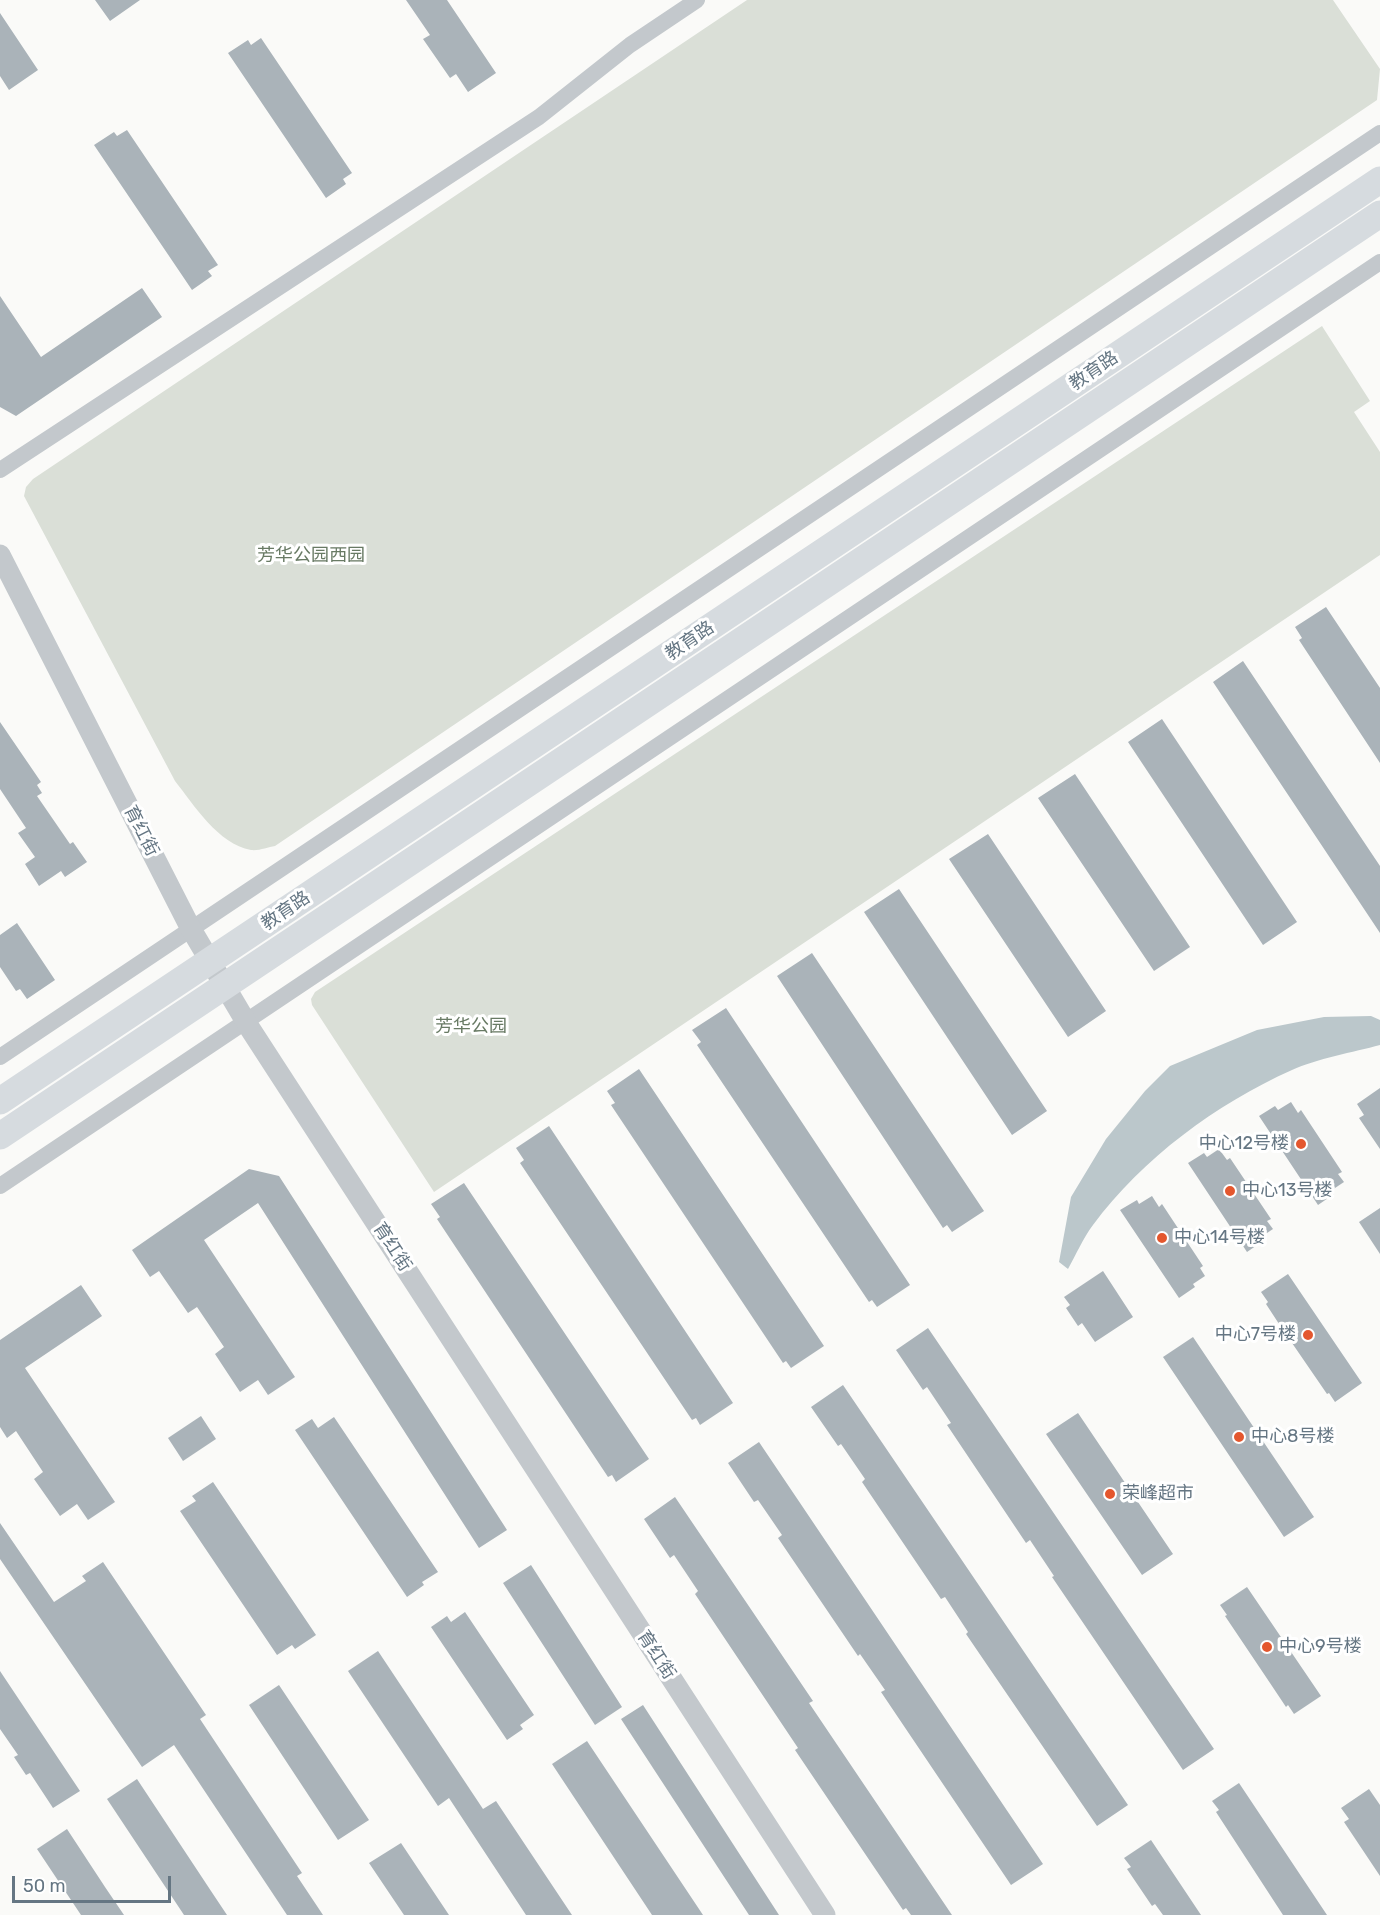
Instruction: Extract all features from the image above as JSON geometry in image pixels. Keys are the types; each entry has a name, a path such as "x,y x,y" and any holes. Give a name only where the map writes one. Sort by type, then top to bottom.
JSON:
{"main road":[{"name":"教育路","path":"0,1101 1380,180"},
{"name":"教育路","path":"0,1136 1380,214"}],"street":[{"path":"0,470 539,117 630,45 697,0"},
{"path":"0,1056 1380,133"},
{"path":"0,1186 1380,262"},
{"name":"育红街","path":"0,555 191,929 246,1021 825,1915"}],"green space":[{"name":"芳华公园西园","path":"747,0 1333,0 1380,69 1377,100 275,846 251,850 228,840 217,832 199,812 175,781 24,496 26,487 33,479"},
{"name":"芳华公园","path":"1322,326 1370,401 1354,412 1380,452 1380,555 434,1192 312,1005 311,999 315,992"}],"shaded area":[{"path":"1371,1016 1380,1020 1380,1045 1324,1059 1292,1070 1209,1116 1158,1155 1134,1177 1089,1230 1068,1269 1059,1262 1071,1197 1106,1139 1145,1091 1170,1066 1257,1030 1324,1017"}],"building":[{"path":"95,0 140,0 110,21"},
{"path":"406,0 447,0 496,73 468,92 456,74 450,78 423,39 430,35"},
{"path":"0,13 38,70 9,90 0,76"},
{"path":"261,38 352,173 343,179 346,184 326,198 228,53 248,40 251,45"},
{"path":"127,130 218,265 208,271 212,276 192,290 94,145 114,132 117,136"},
{"path":"142,288 162,317 16,416 0,407 0,296 41,357"},
{"path":"1326,607 1380,688 1380,763 1299,640 1302,638 1295,627"},
{"path":"1243,661 1380,866 1380,933 1213,682"},
{"path":"1162,719 1297,922 1263,945 1128,742"},
{"path":"0,722 41,782 37,785 42,793 37,796 70,844 73,842 87,862 65,877 61,871 39,886 25,864 35,857 18,833 26,828 0,789"},
{"path":"1075,774 1190,947 1154,971 1038,798"},
{"path":"988,834 1106,1011 1068,1037 949,859"},
{"path":"899,889 1047,1111 1012,1135 864,912"},
{"path":"17,923 55,980 27,999 20,989 16,991 0,967 0,935"},
{"path":"812,953 984,1211 952,1232 947,1225 943,1228 777,976"},
{"path":"726,1008 910,1285 877,1307 872,1300 869,1302 697,1045 701,1042 692,1030"},
{"path":"639,1069 824,1346 791,1368 786,1361 783,1363 611,1105 615,1103 607,1091"},
{"path":"1380,1088 1380,1149 1359,1118 1364,1115 1357,1104"},
{"name":"中心12号楼","path":"1291,1102 1298,1113 1301,1110 1342,1172 1338,1174 1344,1182 1332,1190 1334,1194 1318,1205 1259,1116 1275,1106 1278,1110"},
{"path":"549,1126 733,1403 700,1425 696,1418 692,1420 520,1163 524,1160 516,1148"},
{"name":"中心13号楼","path":"1219,1149 1227,1160 1230,1158 1271,1219 1267,1221 1273,1229 1261,1237 1263,1241 1247,1252 1188,1163 1204,1153 1207,1157"},
{"path":"249,1169 279,1176 507,1530 479,1548 258,1203 204,1240 295,1377 268,1395 258,1380 240,1392 215,1354 224,1347 197,1307 188,1313 159,1271 150,1277 132,1250"},
{"path":"464,1183 649,1459 616,1482 612,1475 608,1477 437,1219 440,1217 431,1204"},
{"name":"中心14号楼","path":"1152,1196 1159,1207 1162,1204 1203,1266 1200,1268 1205,1276 1193,1284 1195,1287 1179,1298 1120,1210 1137,1200 1139,1204"},
{"path":"1380,1208 1380,1254 1359,1222"},
{"path":"1103,1271 1133,1317 1095,1342 1082,1323 1078,1326 1066,1308 1070,1305 1064,1297"},
{"name":"中心7号楼","path":"1288,1274 1362,1383 1335,1402 1329,1393 1327,1394 1281,1327 1261,1292"},
{"path":"81,1285 102,1316 25,1368 115,1502 88,1520 77,1504 60,1516 34,1479 43,1472 16,1431 7,1438 0,1427 0,1340"},
{"path":"928,1328 1214,1749 1183,1770 1052,1577 1054,1576 1030,1540 1026,1543 947,1425 951,1423 927,1387 923,1390 896,1350"},
{"name":"中心8号楼","path":"1193,1337 1314,1517 1284,1537 1163,1357"},
{"path":"843,1385 1128,1805 1097,1826 966,1634 968,1632 945,1597 941,1599 862,1482 865,1479 841,1444 838,1446 811,1407"},
{"name":"荣峰超市","path":"1078,1413 1173,1554 1142,1575 1046,1434"},
{"path":"201,1416 216,1439 183,1461 168,1438"},
{"path":"334,1417 438,1572 422,1582 424,1585 407,1597 295,1430 312,1419 318,1428"},
{"path":"759,1442 1043,1864 1011,1885 881,1692 885,1690 860,1654 858,1656 778,1538 782,1535 758,1500 754,1502 728,1463"},
{"path":"213,1482 316,1635 295,1649 292,1645 277,1655 180,1511 196,1501 192,1496"},
{"path":"675,1497 813,1701 809,1703 952,1915 911,1915 906,1908 903,1910 795,1750 798,1748 695,1594 698,1591 674,1555 670,1558 644,1519"},
{"path":"0,1523 54,1602 86,1581 82,1576 103,1562 206,1715 200,1719 302,1873 297,1876 323,1915 287,1915 174,1745 142,1767 0,1559"},
{"path":"531,1565 622,1707 595,1725 503,1583"},
{"name":"中心9号楼","path":"1247,1587 1321,1696 1294,1714 1288,1705 1286,1707 1220,1605"},
{"path":"465,1612 534,1715 520,1725 523,1729 507,1740 431,1627 447,1616 451,1622"},
{"path":"378,1651 483,1809 496,1801 572,1915 526,1915 449,1798 438,1806 348,1671"},
{"path":"0,1671 80,1791 53,1808 30,1773 26,1775 14,1757 18,1755 0,1729"},
{"path":"279,1685 369,1820 338,1840 249,1705"},
{"path":"643,1705 779,1915 749,1915 621,1719"},
{"path":"587,1741 703,1915 652,1915 552,1764"},
{"path":"137,1779 227,1915 184,1915 107,1799"},
{"path":"1239,1783 1327,1915 1283,1915 1216,1812 1219,1810 1212,1801"},
{"path":"1369,1789 1380,1805 1380,1876 1344,1822 1349,1819 1341,1808"},
{"path":"67,1829 124,1915 81,1915 37,1849"},
{"path":"1151,1840 1201,1915 1163,1915 1155,1904 1152,1906 1127,1869 1131,1867 1124,1858"},
{"path":"401,1843 449,1915 404,1915 369,1863"}],"place":[{"name":"中心12号楼","path":"1301,1144"},
{"name":"中心13号楼","path":"1230,1191"},
{"name":"中心14号楼","path":"1162,1238"},
{"name":"中心7号楼","path":"1308,1335"},
{"name":"中心8号楼","path":"1239,1437"},
{"name":"荣峰超市","path":"1110,1494"},
{"name":"中心9号楼","path":"1267,1647"}]}
